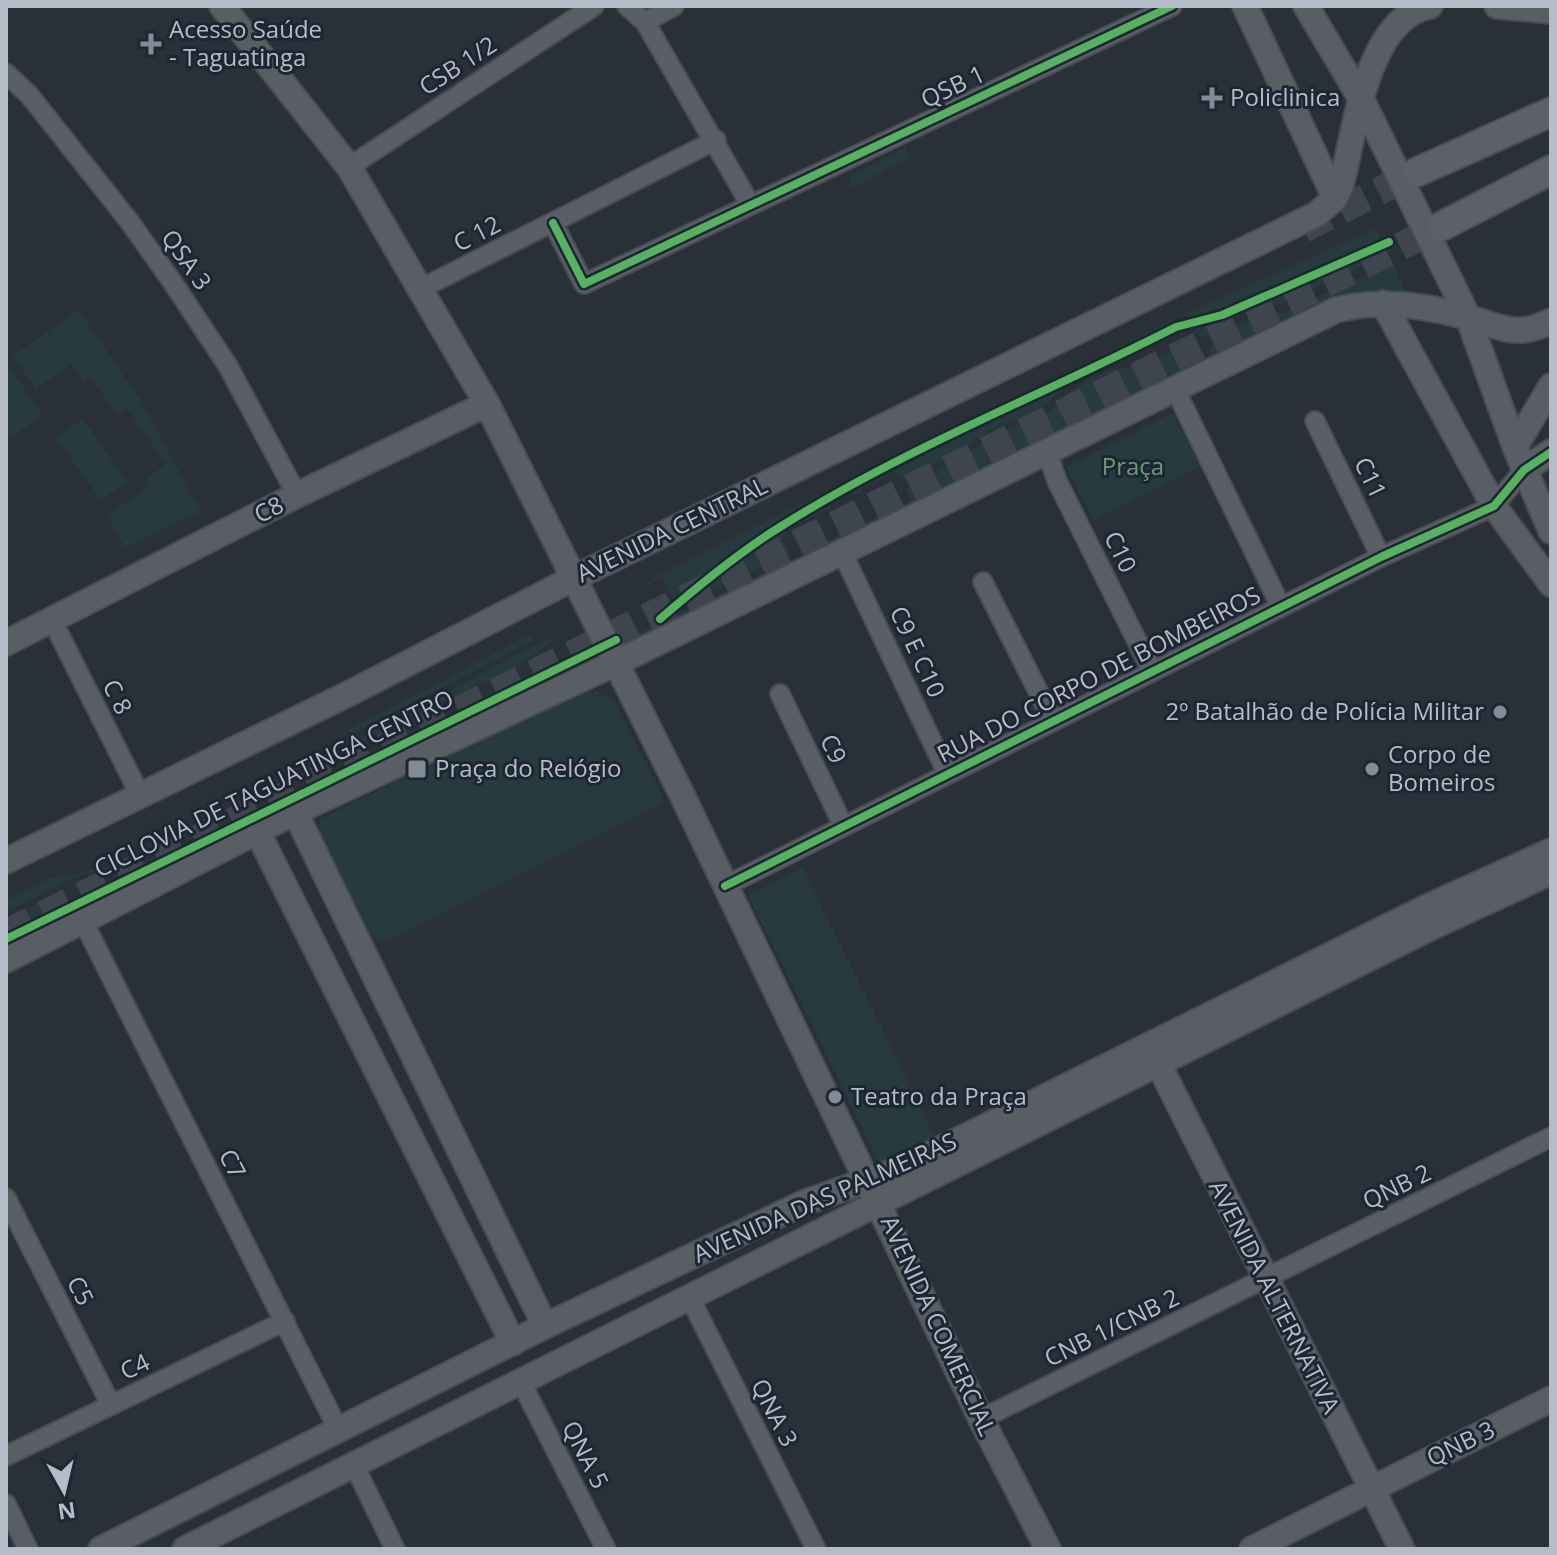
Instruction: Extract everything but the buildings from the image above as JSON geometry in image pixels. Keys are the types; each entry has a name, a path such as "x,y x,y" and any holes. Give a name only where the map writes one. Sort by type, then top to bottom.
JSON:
{"main road":[{"path":"222,6 349,167 422,288 487,404 612,656"},
{"path":"1245,6 1335,198"},
{"path":"1306,6 1363,102 1468,317 1519,458 1551,531"},
{"path":"1335,198 1363,102 1371,61 1395,26 1420,8 1430,6"},
{"path":"1497,6 1551,11"},
{"path":"1417,172 1551,112"},
{"path":"1442,226 1551,170"},
{"name":"AVENIDA CENTRAL","path":"6,861 1302,223 1335,198"},
{"path":"1383,303 1494,506 1551,584"},
{"path":"6,960 257,831 612,656 1048,454 1336,310 1383,303 1468,317 1501,331 1529,330 1551,321"},
{"path":"1519,458 1551,386"},
{"name":"C8","path":"6,643 297,495 487,404"},
{"path":"1519,458 1551,452"},
{"name":"AVENIDA COMERCIAL","path":"612,656 880,1202 981,1419 1048,1549"},
{"path":"295,812 545,1326"},
{"path":"257,831 513,1343"},
{"name":"AVENIDA DAS PALMEIRAS","path":"186,1549 880,1202 1154,1054 1429,917 1551,851"},
{"name":"AVENIDA DAS PALMEIRAS","path":"1429,917 1551,872"},
{"path":"329,976 366,958"},
{"name":"AVENIDA DAS PALMEIRAS","path":"101,1549 228,1488 545,1326 806,1202 891,1173 1154,1054"},
{"name":"AVENIDA ALTERNATIVA","path":"1154,1054 1264,1279 1402,1549"},
{"path":"406,1128 421,1133 441,1112"},
{"path":"424,1165 427,1159 437,1155 460,1151"},
{"path":"720,1243 736,1255 737,1274"},
{"name":"QNB 3","path":"1252,1549 1551,1399"},
{"path":"388,1406 385,1424 398,1438 409,1438"},
{"path":"228,1488 243,1491 250,1499 250,1511 242,1521"}],"street":[{"name":"CSB 1/2","path":"349,167 594,6"},
{"path":"627,6 645,22 716,140 750,204"},
{"path":"645,22 674,6"},
{"name":"QSB 1","path":"553,223 584,284 1172,6"},
{"name":"QSA 3","path":"6,73 30,96 173,283 228,366 297,495"},
{"name":"C 12","path":"422,288 716,140"},
{"path":"1176,391 1281,607"},
{"name":"C11","path":"1315,421 1381,557"},
{"name":"C10","path":"1048,454 1057,481 1152,671"},
{"path":"1494,506 1519,458"},
{"name":"RUA DO CORPO DE BOMBEIROS","path":"725,886 1381,557 1494,506"},
{"name":"C9 E C10","path":"842,552 947,773"},
{"path":"983,582 1053,721"},
{"name":"C 8","path":"52,620 140,795"},
{"name":"C9","path":"780,694 843,825"},
{"name":"C7","path":"82,919 339,1431"},
{"name":"QNB 2","path":"1264,1279 1551,1137"},
{"name":"C5","path":"6,1198 111,1405"},
{"name":"CNB 1/CNB 2","path":"981,1419 1264,1279"},
{"name":"QNA 3","path":"690,1298 816,1549"},
{"name":"C4","path":"6,1456 285,1321"},
{"name":"QNA 5","path":"521,1382 606,1549"},
{"path":"354,1465 395,1549"},
{"path":"6,1504 28,1549"}],"green space":[{"path":"906,148 910,158 853,187 848,177"},
{"path":"1375,229 1387,254 1281,304 1245,312 1208,337 1196,335 1187,313"},
{"path":"1392,262 1407,294 1359,291 1208,362 1209,349 1219,334 1250,319 1286,312"},
{"path":"79,310 141,401 201,511 125,547 107,515 150,487 146,480 165,464 127,408 117,414 90,378 84,382 71,364 36,389 13,356 47,332 69,362 48,331"},
{"path":"1172,321 1173,324 847,485 846,482"},
{"path":"1174,349 1181,349 1191,370 812,553 810,549 910,500 905,489 1005,430 1039,421 1076,386 1105,372 1144,364"},
{"path":"6,363 43,415 10,438 6,432"},
{"path":"1072,381 1036,414 1001,425 902,483 896,472 861,489 861,493 848,494"},
{"name":"Praça","path":"1172,413 1200,466 1094,520 1066,467"},
{"path":"83,419 127,482 101,500 56,438"},
{"path":"829,490 831,494 778,524 674,600 662,576 632,595 654,578"},
{"path":"828,502 831,508 785,531 782,540 789,553 669,613 765,540"},
{"path":"792,559 794,562 620,647 618,643"},
{"path":"531,634 534,640 351,735 348,730"},
{"path":"550,638 552,642 517,666 355,744 354,741"},
{"path":"554,656 558,663 366,757 364,755 533,673"},
{"name":"Praça do Relógio","path":"595,690 614,701 663,795 661,804 385,942 372,937 319,832 320,819 575,693"},
{"path":"131,863 119,870 79,875 6,912 6,900 48,879"},
{"path":"803,868 936,1139 881,1166 748,895"},
{"path":"62,892 68,904 6,936 6,921 13,915"}],"tunnel":[{"path":"1303,229 1417,172"},
{"path":"6,933 1442,226"}],"cycle path":[{"path":"553,223 584,284 1172,6"},
{"path":"660,619 718,570 764,537 876,472 1176,327 1222,315 1389,242"},
{"path":"725,886 1381,557 1494,506 1524,470 1551,452"},
{"name":"CICLOVIA DE TAGUATINGA CENTRO","path":"6,939 616,640"}],"place":[{"name":"Acesso Saúde - Taguatinga","path":"151,44"},
{"name":"Policlinica","path":"1212,98"},
{"name":"2º Batalhão de Polícia Militar","path":"1500,712"},
{"name":"Praça do Relógio","path":"417,769"},
{"name":"Corpo de Bomeiros","path":"1372,769"},
{"name":"Teatro da Praça","path":"835,1097"}]}
